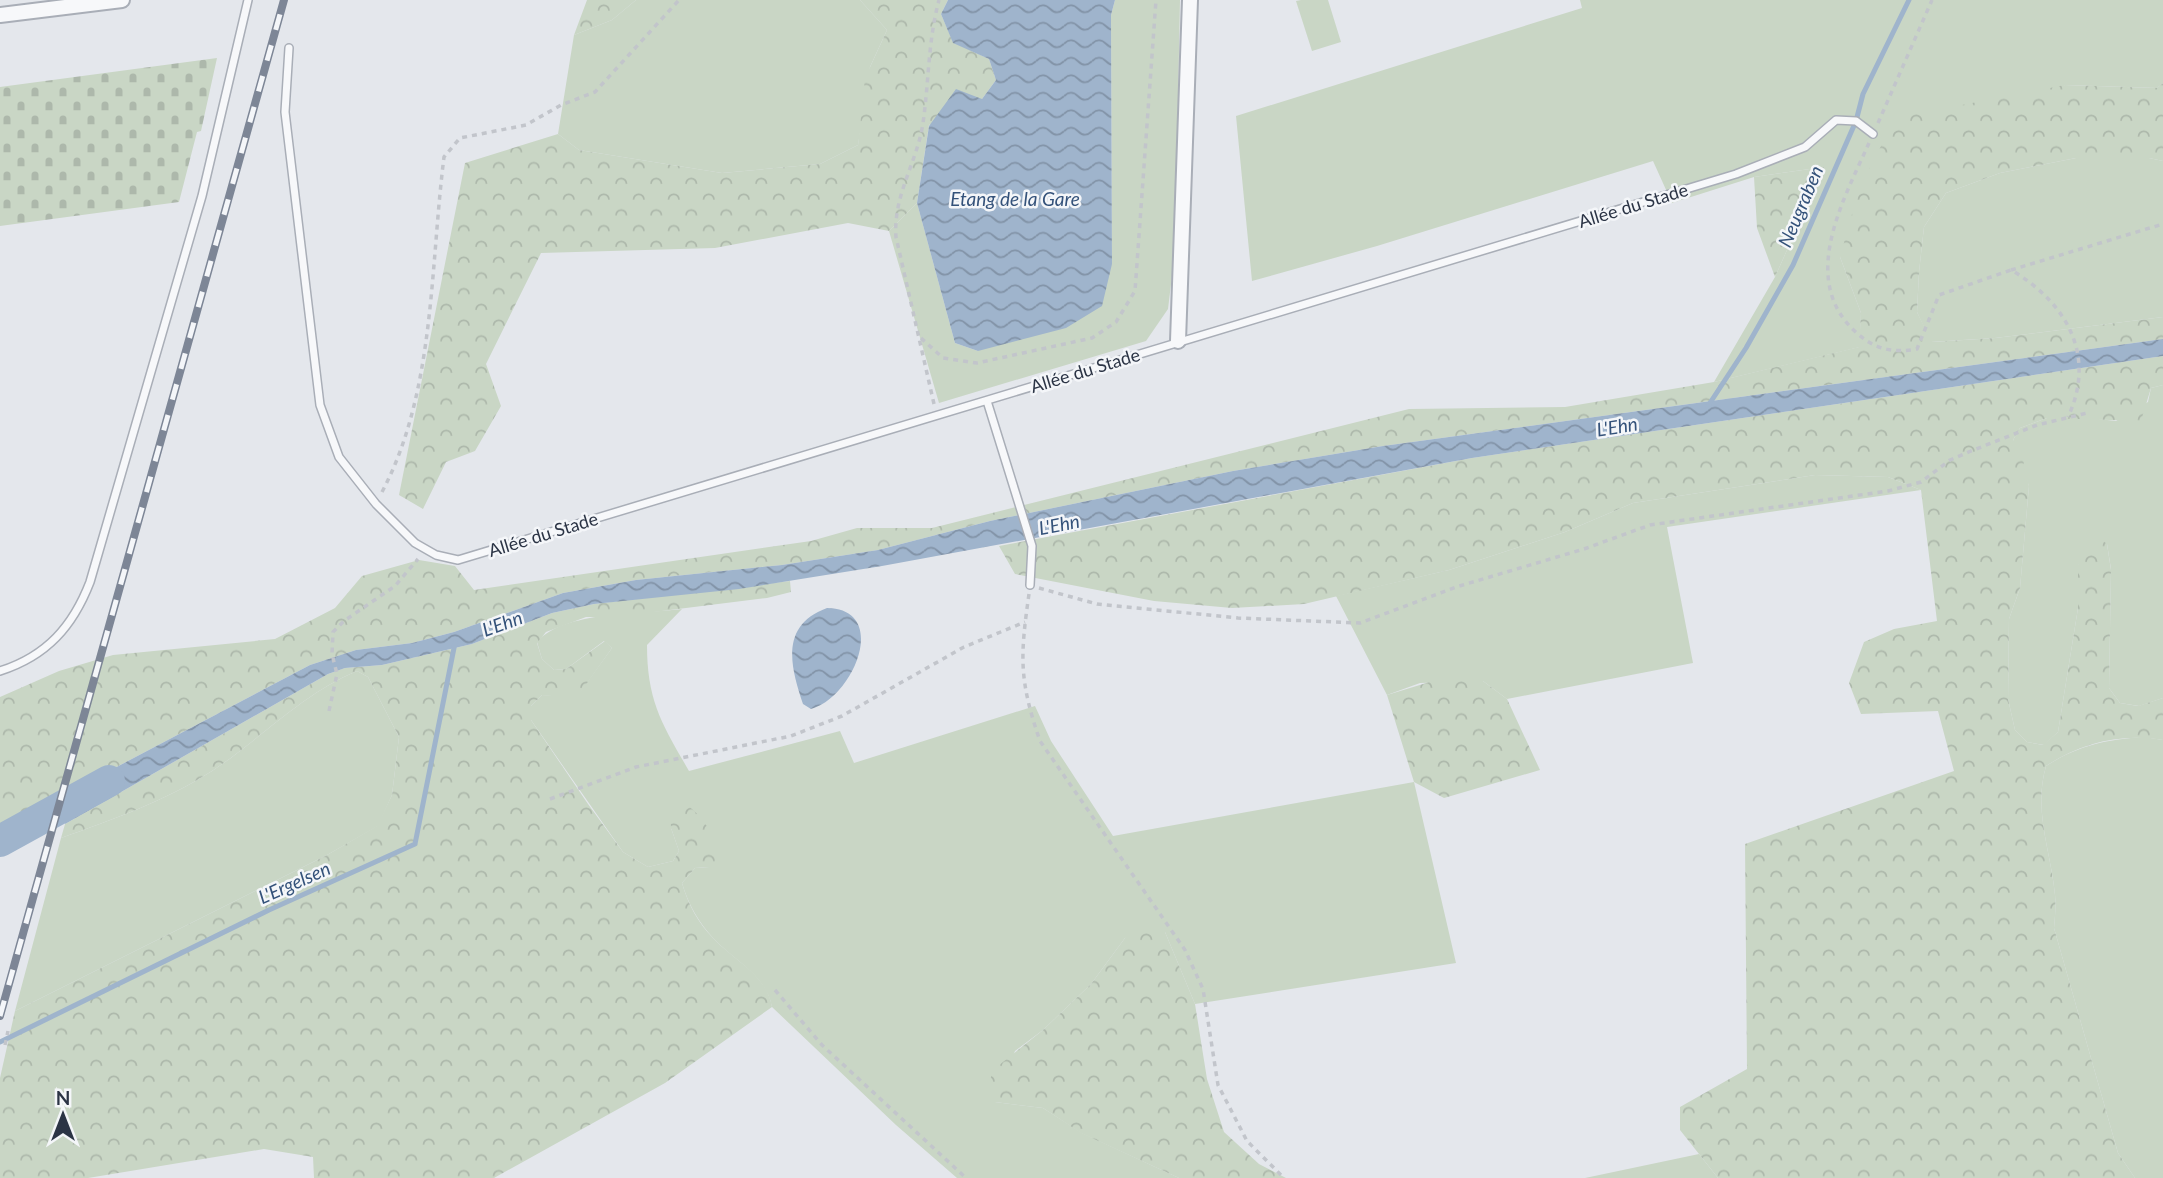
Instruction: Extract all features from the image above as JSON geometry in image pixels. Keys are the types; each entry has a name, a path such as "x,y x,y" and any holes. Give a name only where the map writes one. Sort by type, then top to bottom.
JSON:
{"street":[{"path":"0,15 122,0"},
{"path":"1178,341 1190,0"}],"lane":[{"path":"0,671 49,647 63,634 83,602 202,196 248,0"},
{"name":"Allée du Stade","path":"289,48 285,112 320,405 339,457 376,504 415,543 458,560 1737,174 1805,147 1836,120 1856,121 1873,134"},
{"path":"987,401 1032,546 1030,585"}],"path":[{"path":"376,504 397,464 421,375 444,157 460,138 526,125 561,105 595,92 678,0"},
{"path":"936,416 921,338 896,237 894,213 923,124 930,31 939,0"},
{"path":"921,338 943,358 977,363 1091,338 1116,322 1135,291 1156,0"},
{"path":"1932,0 1838,213 1829,248 1827,286 1845,323 1869,344 1896,353 1917,349 1939,295 2163,224"},
{"path":"2011,270 2034,283 2064,314 2076,343 2076,399 2068,417"},
{"path":"1284,1178 1247,1141 1218,1084 1203,989 1185,950 1040,741 1026,701 1020,659 1030,585 1097,604 1238,618 1360,623 1456,587 1584,549 1650,525 1888,491 1921,482 1950,460 1971,451 2037,425 2087,413"},
{"path":"329,711 337,674 332,654 333,632 344,621 395,586 425,549"},
{"path":"550,799 636,767 791,736 842,716 964,647 1025,622"},
{"path":"775,990 822,1045 966,1178"},
{"path":"5,1045 8,1031"}],"green space":[{"path":"587,0 636,0 612,20 574,35"},
{"path":"636,0 860,0 887,30 870,67 858,145 820,164 722,173 579,150 558,134 574,35 612,20"},
{"path":"860,0 948,0 941,14 953,42 989,59 996,80 982,99 929,125 917,203 889,231 848,223 715,248 541,253 486,364 501,406 475,451 446,462 423,509 399,495 465,163 558,134 579,150 722,173 820,164 858,145 865,78 887,30"},
{"path":"1115,0 1180,0 1175,251 1168,309 1146,341 939,403 889,231 917,203 955,343 978,351 1112,264 1111,15"},
{"path":"1328,0 1341,42 1312,51 1296,1"},
{"path":"1580,0 2163,0 2163,83 2157,88 2065,85 1840,257 1861,313 1860,347 1714,382 1775,277 1824,167 1754,177 1672,203 1653,161 1377,246 1252,281 1236,116 1582,8"},
{"path":"217,58 201,131 197,132 179,202 0,226 0,87"},
{"path":"2163,83 2163,161 2149,158 2076,158 2000,173 1946,193 1924,227 1917,312 1932,342 1995,338 2163,317 2163,339 1383,446 1233,471 990,521 878,550 782,565 636,580 563,593 454,632 412,643 356,650 310,665 73,790 0,846 0,697 59,671 113,655 275,639 335,608 362,576 419,560 455,566 474,590 811,541 857,528 932,528 1409,409 1565,407 1714,382 1859,347 1861,313 1840,257 1859,189 1882,144 1910,115 2065,85 2157,88"},
{"path":"2076,158 2149,158 2163,161 2163,317 1995,338 1931,342 1917,312 1919,272 1924,227 1946,193 2000,173"},
{"path":"1824,167 1775,277 1757,228 1754,177"},
{"path":"2163,356 2163,385 2151,388 2141,421 2047,418 2020,428 2013,440 2020,447 2029,486 2020,588 2009,619 2008,699 2015,730 2027,742 2043,745 2058,732 2078,608 2078,565 2087,538 2096,535 2107,544 2111,570 2109,688 2120,703 2138,706 2163,698 2163,740 2117,739 2073,751 2046,766 2041,799 2055,895 2054,928 2118,1153 2135,1178 1718,1178 1680,1130 1680,1107 1747,1069 1745,844 1954,771 1938,711 1861,714 1849,683 1864,642 1894,629 1937,621 1921,490 1888,477 1815,475 1633,503 1565,532 1449,570 1304,604 1232,608 1154,601 1015,574 999,546 1472,458"},
{"path":"2163,385 2163,698 2139,706 2120,703 2109,688 2111,569 2107,544 2078,565 2078,608 2058,732 2044,745 2027,742 2015,730 2008,699 2009,619 2020,588 2029,486 2013,440 2020,428 2047,418 2081,417 2116,421 2148,402 2151,388"},
{"path":"1815,475 1888,477 1921,490 1667,527 1693,663 1507,699 1483,681 1420,683 1387,695 1336,596 1449,570 1565,532 1633,503"},
{"path":"790,581 791,592 767,598 614,617 586,617 546,632 537,643 542,659 554,670 566,669 605,641 612,648 580,693 561,697 542,695 531,706 531,720 623,852 648,867 673,861 679,851 671,828 670,803 678,799 700,817 715,840 722,859 709,867 695,868 682,883 687,898 708,933 757,977 769,996 772,1007 665,1083 494,1178 314,1178 313,1157 264,1149 88,1178 0,1178 0,1078 15,1011 327,855 377,826 392,795 399,737 368,677 357,671 318,692 212,771 177,791 119,817 61,838 65,824 328,674 345,668 382,665 472,644 552,613 594,604"},
{"path":"682,609 647,645 653,697 671,739 689,771 840,731 854,763 1035,706 1051,741 1113,836 1414,782 1456,963 1195,1004 1165,932 1125,938 1091,984 1043,1030 1015,1051 995,1102 1043,1108 1082,1133 1179,1178 957,1178 896,1125 772,1007 769,996 757,977 709,933 691,906 682,883 695,868 709,867 671,828 679,851 673,861 648,867 623,852 531,720 531,706 542,695 561,696 580,692 612,648 604,641 566,669 554,670 542,659 537,642 549,632 584,619"},
{"path":"357,671 368,677 399,737 392,795 378,826 327,855 15,1011 61,838 139,809 195,781 318,692"},
{"path":"1446,677 1483,681 1507,699 1540,770 1444,798 1414,782 1387,695"},
{"path":"2144,737 2163,740 2163,1178 2135,1178 2118,1153 2054,928 2055,895 2041,799 2046,766 2069,753 2093,745"},
{"path":"1144,922 1165,932 1195,1004 1207,1079 1224,1132 1259,1164 1286,1178 1179,1178 1081,1133 1043,1108 995,1102 987,1091 993,1070 1043,1030 1091,984 1125,938"},
{"path":"1699,1154 1718,1178 1585,1178"}],"water":[{"name":"Etang de la Gare","path":"948,0 1115,0 1111,15 1112,264 1102,306 1066,328 978,351 955,343 917,203 929,126 956,89 982,99 996,80 989,59 953,43 941,14"},
{"path":"2163,339 2163,356 1472,458 882,566 739,589 594,604 552,613 472,644 382,665 345,668 328,674 65,824 73,790 310,665 356,650 412,643 454,632 563,593 636,580 782,565 878,550 990,521 1233,471 1383,446"},
{"path":"827,608 846,612 857,623 861,637 859,654 852,672 841,688 827,701 811,709 803,704 798,690 792,648 802,625 812,615"}],"waterway":[{"name":"Neugraben","path":"1708,406 1746,348 1793,265 1856,121 1863,94 1909,0"},
{"name":"L'Ergelsen","path":"0,1042 269,910 415,844 455,643"},
{"name":"L'Ehn","path":"0,841 109,781"}],"railway":[{"path":"0,1016 284,0"}]}
